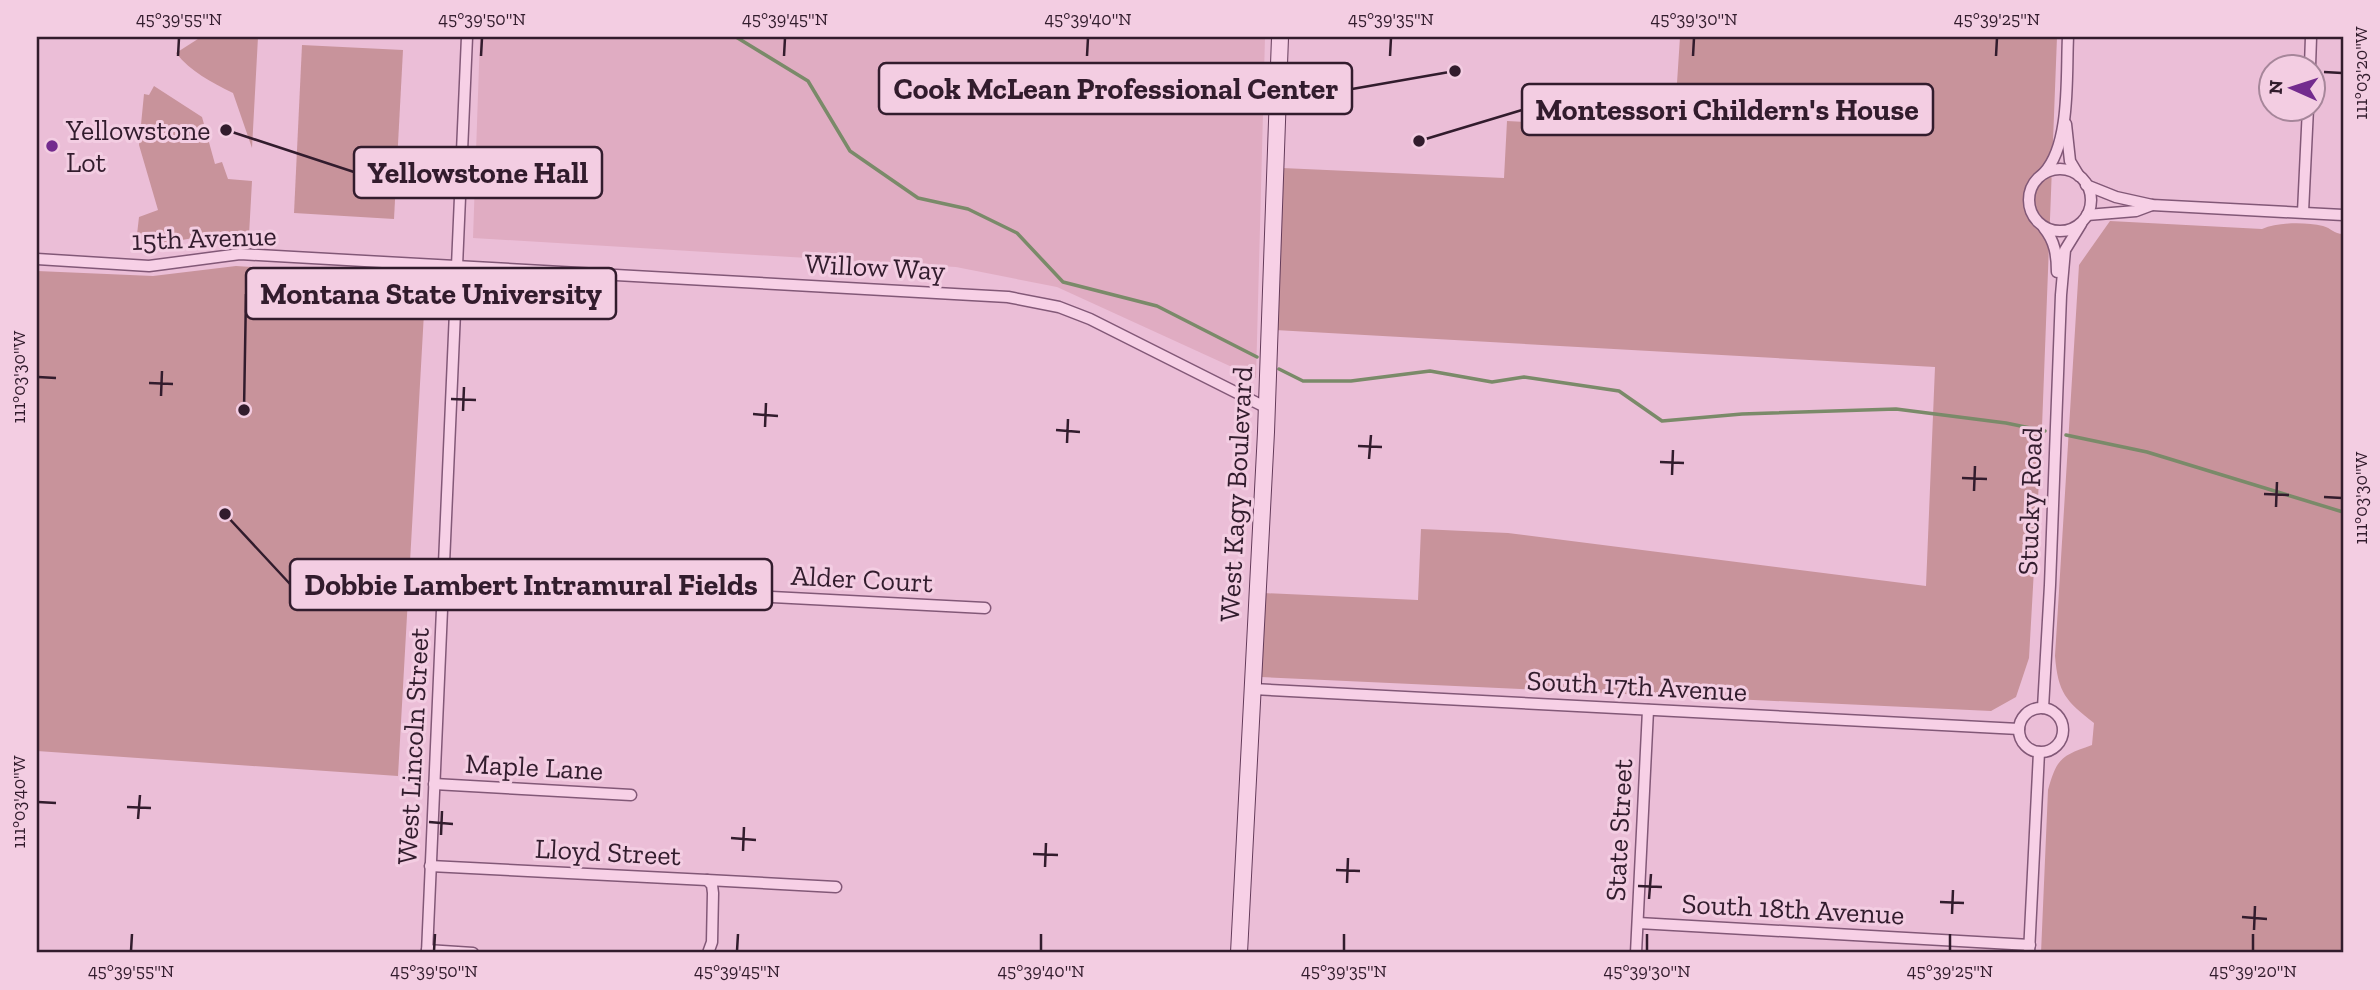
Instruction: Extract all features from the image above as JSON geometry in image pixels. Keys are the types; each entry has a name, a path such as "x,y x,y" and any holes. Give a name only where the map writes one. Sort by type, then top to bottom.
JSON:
{"main road":[{"name":"West Kagy Boulevard","path":"1239,953 1267,408 1280,37"}],"street":[{"name":"West Lincoln Street","path":"427,951 467,37"},
{"path":"2068,37 2062,133 2054,162 2031,191 2030,207 2037,221 2043,226 2066,231 2084,219 2136,211 2152,205"},
{"path":"2064,111 2070,161 2083,181 2091,202 2084,219"},
{"path":"2304,212 2307,122"},
{"path":"2040,177 2062,170 2116,197 2152,205 2343,215"},
{"name":"Stucky Road","path":"2042,708 2050,585 2061,295 2065,250 2084,219"},
{"name":"Stucky Road","path":"2043,226 2050,236 2057,256 2061,295"},
{"name":"15th Avenue","path":"37,259 149,266 240,254 457,267"},
{"name":"Willow Way","path":"457,267 1008,297 1036,301 1090,319 1267,408"},
{"name":"Alder Court","path":"443,580 985,608"},
{"name":"South 17th Avenue","path":"1254,689 2019,729"},
{"path":"2042,708 2057,715 2063,728 2059,743 2054,748 2039,752 2025,746 2019,729 2026,714 2042,708"},
{"name":"State Street","path":"1636,953 1648,710"},
{"path":"2029,949 2039,752"},
{"name":"Maple Lane","path":"434,784 631,795"},
{"name":"Lloyd Street","path":"430,866 707,880 712,885 713,893 712,942 708,953"},
{"path":"707,880 836,887"},
{"name":"South 18th Avenue","path":"1638,923 2029,949"},
{"path":"427,951 473,953"}],"shaded area":[{"path":"201,37 258,37 252,148 233,93 209,81 176,53"},
{"path":"480,37 1265,37 1256,378 1057,287 956,267 473,238"},
{"path":"1680,37 2057,37 2042,427 2029,658 2016,697 1991,711 1261,677 1263,593 1418,600 1421,529 1508,533 1926,586 1935,367 1275,330 1282,168 1504,178 1507,121 1674,129"},
{"path":"302,45 403,50 394,219 294,213"},
{"path":"154,86 202,117 215,164 222,162 228,179 252,181 249,235 222,233 159,244 136,243 139,217 158,210 139,145 144,94 149,95"},
{"path":"2110,221 2262,229 2300,223 2323,226 2343,234 2343,953 2041,953 2048,790 2054,771 2062,760 2073,752 2092,745 2094,723 2065,695 2058,679 2055,656 2079,265"},
{"path":"236,266 426,277 398,776 37,751 37,271 153,276"}],"waterway":[{"path":"736,37 808,81 850,151 918,198 968,209 1017,233 1063,282 1157,306 1257,357"},
{"path":"1279,369 1303,381 1351,381 1430,371 1492,382 1524,377 1619,391 1662,421 1742,414 1896,409 2006,423 2045,431"},
{"path":"2066,435 2147,452 2343,512"}],"place":[{"name":"Cook McLean Professional Center","path":"1455,71"},
{"name":"Yellowstone Hall","path":"226,130"},
{"name":"Montessori Childern's House","path":"1419,141"},
{"name":"Yellowstone Lot","path":"52,146"},
{"name":"Montana State University","path":"244,410"},
{"name":"Dobbie Lambert Intramural Fields","path":"225,514"}]}
